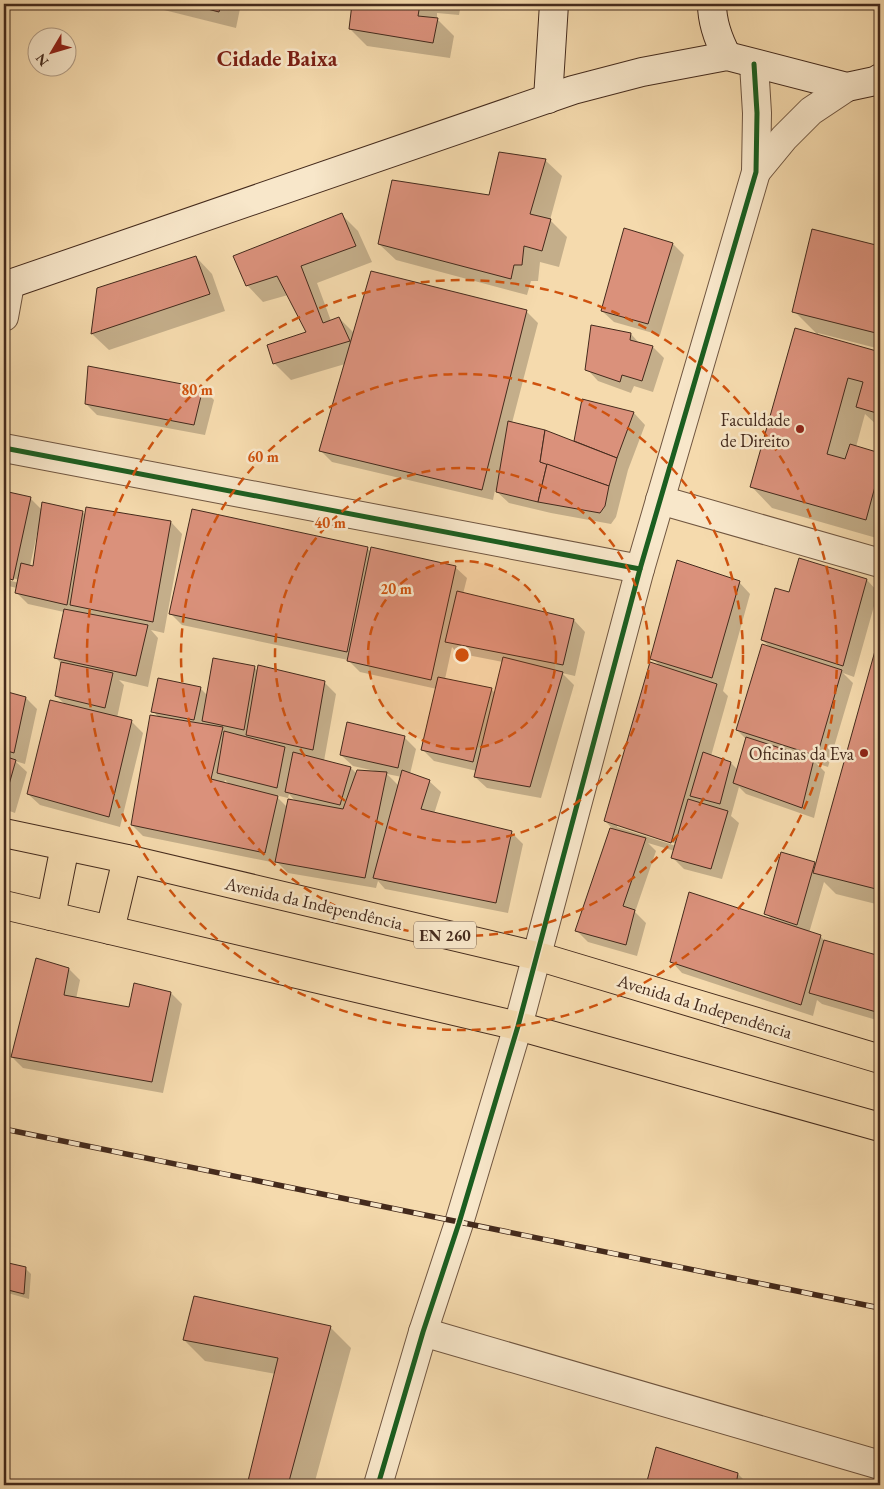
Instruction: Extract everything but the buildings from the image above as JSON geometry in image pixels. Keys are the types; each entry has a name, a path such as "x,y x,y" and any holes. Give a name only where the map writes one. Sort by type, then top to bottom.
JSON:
{"main road":[{"name":"Avenida da Independência","path":"4,832 537,956 880,1059"},
{"path":"51,916 65,846"},
{"path":"110,930 126,859"},
{"path":"4,905 518,1026 880,1127"}],"street":[{"path":"548,99 554,4"},
{"path":"712,4 712,18 718,38 727,56"},
{"path":"4,317 7,285 573,90 642,72 727,56 847,87"},
{"path":"378,1485 423,1332 518,1026 640,569 756,172 754,64"},
{"path":"756,172 784,138 811,111 847,87 875,81 880,78"},
{"path":"4,448 640,569"},
{"path":"660,500 880,563"},
{"path":"423,1332 880,1465"}],"railway":[{"path":"4,1129 880,1308"}],"cycle path":[{"path":"378,1485 423,1332 459,1223 518,1026 640,569 756,172 757,113 754,64"},
{"path":"4,448 640,569"}],"place":[{"name":"Faculdade de Direito","path":"800,429"},
{"name":"Oficinas da Eva","path":"864,753"}],"district":[{"name":"Cidade Baixa","path":"277,58"}]}
